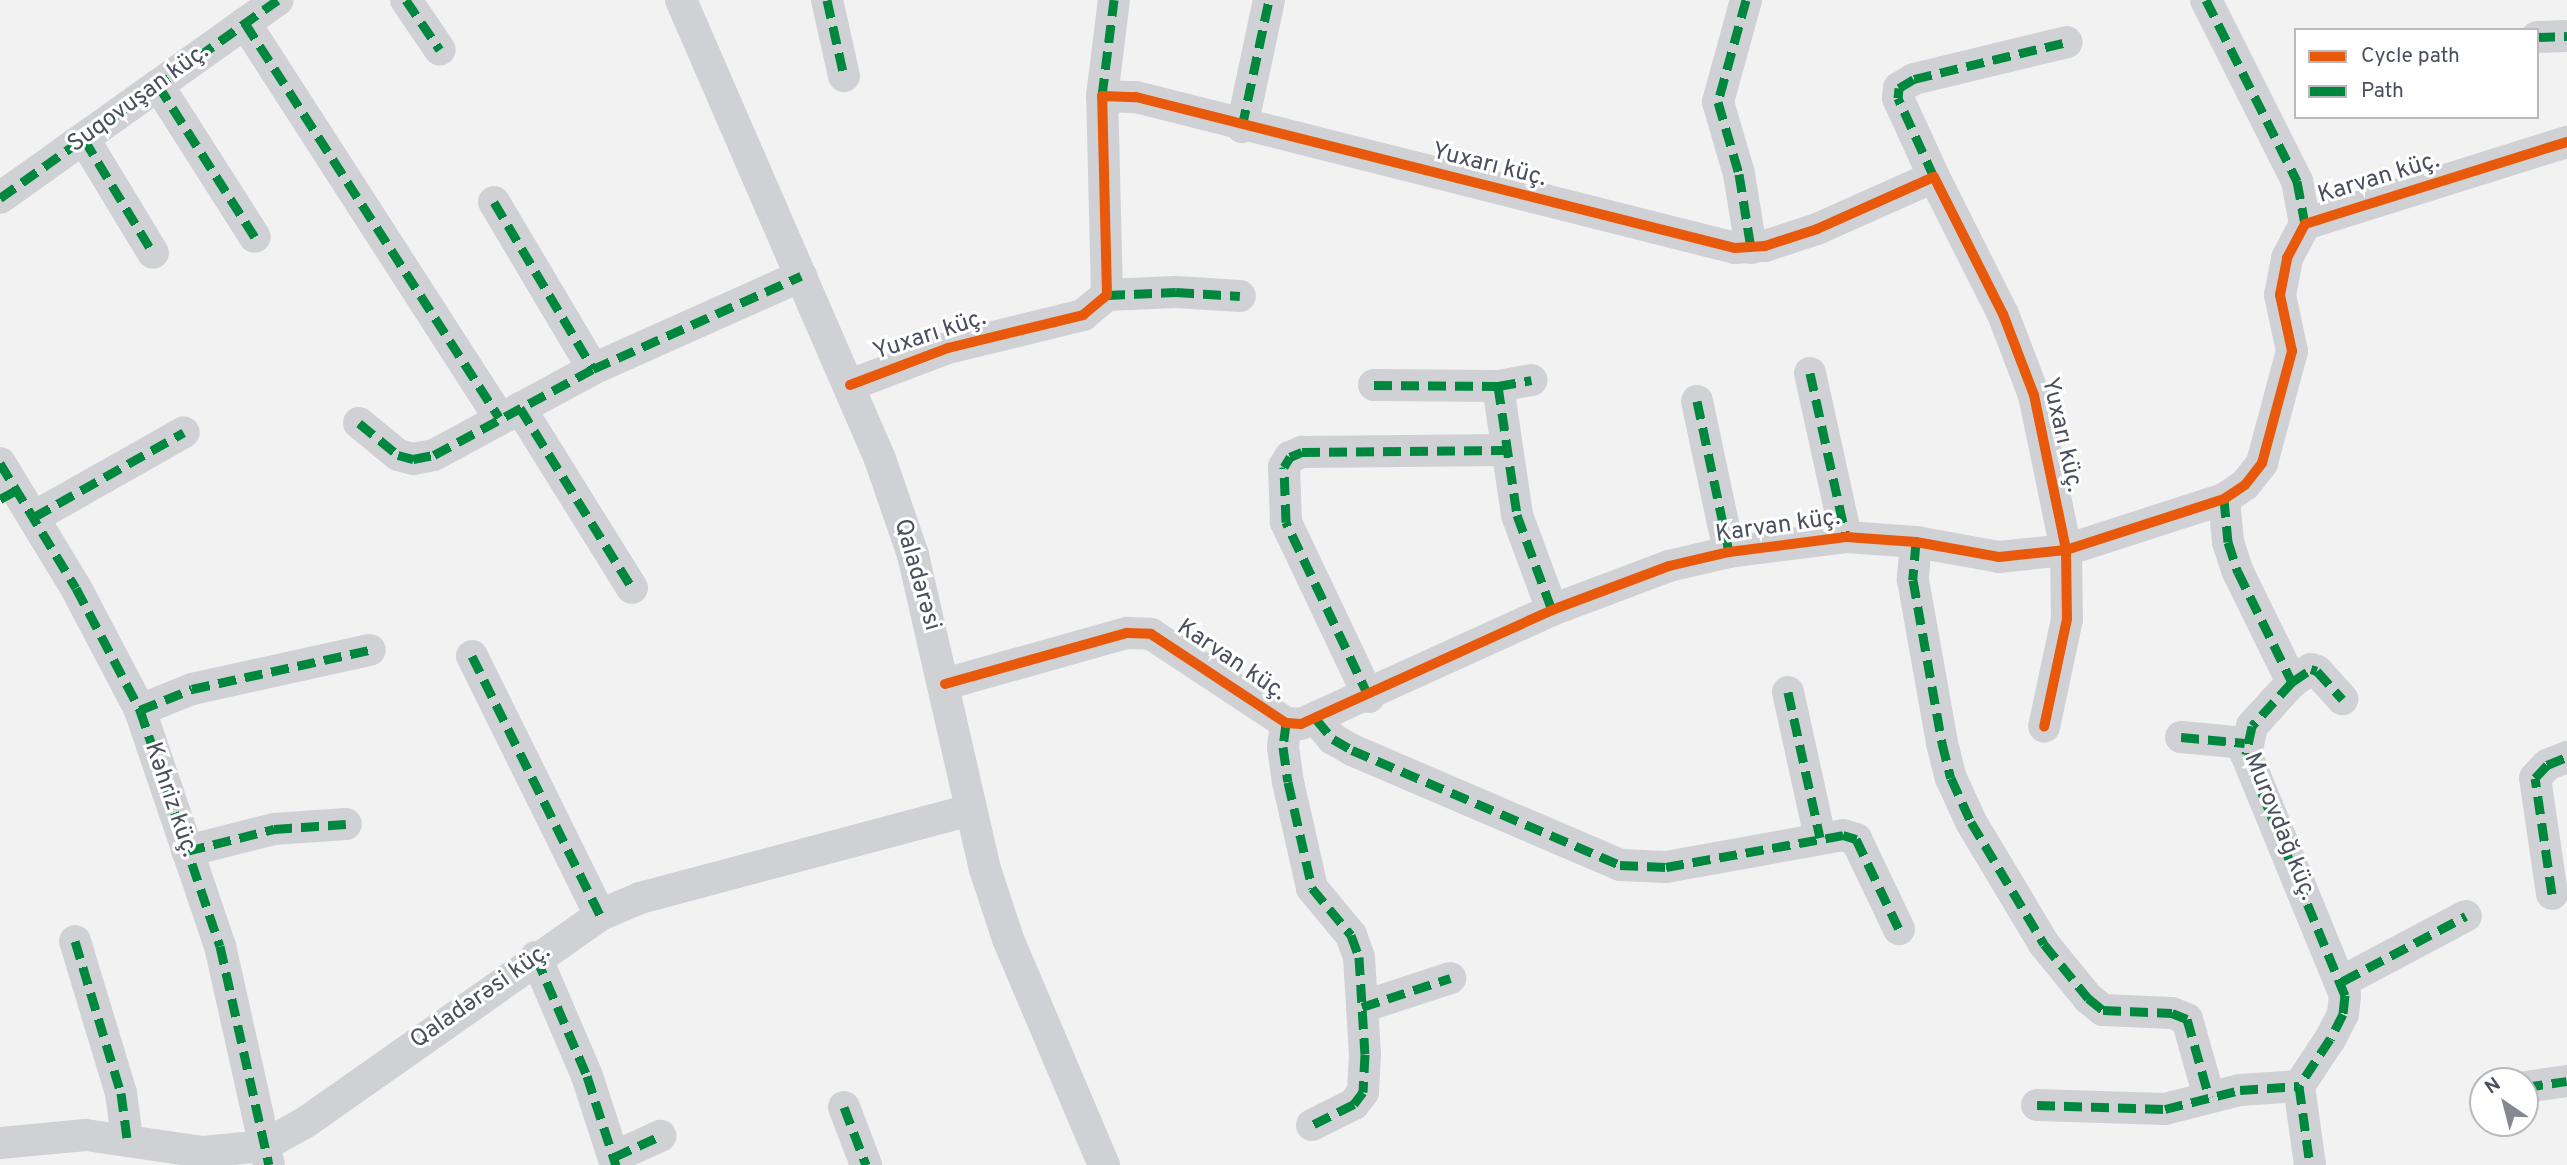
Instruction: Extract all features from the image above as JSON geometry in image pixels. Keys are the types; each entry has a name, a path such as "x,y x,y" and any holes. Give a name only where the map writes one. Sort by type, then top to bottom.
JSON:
{"street":[{"name":"Suqovuşan küç.","path":"0,198 278,0"},
{"path":"407,0 440,50"},
{"name":"Qaladərəsi","path":"681,0 850,385 913,555 945,684 970,810 1008,939 1104,1165"},
{"path":"827,0 844,76"},
{"path":"1114,0 1102,96 1107,295 1176,292 1240,296"},
{"path":"1242,127 1269,0"},
{"path":"1746,0 1718,102 1740,174 1751,248"},
{"path":"2206,0 2297,181 2305,224"},
{"path":"245,23 632,588"},
{"path":"2539,37 2567,36"},
{"path":"1934,177 1898,99 1899,88 1913,79 2067,42"},
{"path":"158,85 255,237"},
{"name":"Yuxarı küç.","path":"1102,96 1136,97 1242,127 1735,248 1751,248 1817,229 1934,177 2003,314 2034,395 2066,550 2067,619 2044,727"},
{"path":"83,139 153,253"},
{"name":"Karvan küç.","path":"945,684 1127,633 1151,634 1301,721 1369,696 1616,583 1729,552 1846,537 1916,542 1999,556 2066,550 2224,499 2245,485 2262,463 2292,351 2280,295 2287,258 2305,224 2567,142"},
{"path":"494,202 593,369"},
{"path":"359,423 398,455 413,459 434,455 593,369 801,276"},
{"name":"Yuxarı küç.","path":"850,385 948,348 1083,315 1107,295"},
{"path":"1810,373 1846,537"},
{"path":"1374,384 1498,386 1531,380"},
{"path":"1498,386 1504,450 1517,515 1552,610"},
{"path":"1697,401 1729,552"},
{"path":"34,517 184,432"},
{"path":"1369,696 1286,522 1284,467 1290,457 1302,452 1504,450"},
{"name":"Kəhriz küç.","path":"0,463 9,495 34,517 140,710 220,946 266,1156"},
{"path":"2224,499 2228,542 2238,572 2292,682 2311,669 2317,671 2342,699"},
{"path":"1916,542 1913,580 1942,743 1951,778 1971,822 2044,944 2088,998 2103,1010 2172,1013 2187,1019 2209,1097"},
{"path":"140,710 192,689 370,650"},
{"path":"472,656 600,915"},
{"name":"Murovdağ küç.","path":"2292,682 2252,726 2245,743 2343,981 2343,1014 2299,1086"},
{"path":"1788,692 1820,838"},
{"path":"1312,1125 1354,1104 1363,1092 1362,1007 1359,957 1351,935 1312,887 1288,782 1283,747 1301,721 1352,750 1620,865 1666,867 1820,838 1843,835 1856,839 1899,929"},
{"path":"2181,737 2245,743"},
{"path":"2552,894 2535,778 2547,765 2567,757"},
{"name":"Qaladərəsi küç.","path":"0,1143 86,1135 127,1138 203,1152 266,1156 306,1122 536,957 600,915 640,898 970,810"},
{"path":"187,851 274,829 346,824"},
{"path":"2343,981 2466,916"},
{"path":"75,941 121,1093 127,1138"},
{"path":"536,957 587,1076 615,1161 660,1136"},
{"path":"1362,1007 1450,978"},
{"path":"2539,1085 2567,1081"},
{"path":"2037,1105 2081,1103 2146,1110 2209,1097 2299,1086 2310,1165"},
{"path":"844,1107 866,1165"}],"marked path":[{"path":"0,198 278,0"},
{"path":"406,0 440,50"},
{"path":"827,0 844,76"},
{"path":"1102,96 1114,0"},
{"path":"1242,127 1269,0"},
{"path":"1746,0 1718,102 1739,174 1751,248"},
{"path":"2206,0 2297,181 2305,224"},
{"path":"245,23 499,417"},
{"path":"2539,37 2567,36"},
{"path":"1934,177 1898,98 1899,88 1914,79 2067,42"},
{"path":"158,85 255,237"},
{"path":"84,139 153,253"},
{"path":"494,202 593,369"},
{"path":"359,423 398,455 413,459 434,455 593,369 801,276"},
{"path":"1107,295 1176,292 1240,296"},
{"path":"1810,373 1846,537"},
{"path":"1374,385 1498,386 1531,380"},
{"path":"1498,386 1517,515 1552,610"},
{"path":"1697,401 1729,552"},
{"path":"520,408 632,588"},
{"path":"34,517 184,432"},
{"path":"1369,697 1286,522 1284,467 1290,457 1302,452 1504,450"},
{"path":"0,463 76,588 140,710 220,946 269,1165"},
{"path":"0,499 17,490"},
{"path":"2224,499 2228,542 2238,572 2292,682 2252,726 2246,754 2345,995 2343,1014 2299,1086 2310,1165"},
{"path":"1916,542 1913,580 1942,743 1951,778 1971,822 2044,944 2088,998 2103,1010 2172,1013 2187,1019 2209,1097"},
{"path":"140,710 192,689 370,650"},
{"path":"472,656 600,915"},
{"path":"2292,682 2311,669 2317,671 2342,699"},
{"path":"1788,692 1820,838"},
{"path":"1316,719 1333,739 1352,750 1620,865 1666,867 1843,835 1856,839 1899,929"},
{"path":"1286,723 1283,747 1288,782 1312,888 1351,935 1359,957 1365,1054 1363,1092 1354,1104 1312,1125"},
{"path":"2181,737 2245,743"},
{"path":"2552,894 2535,778 2547,765 2567,757"},
{"path":"187,851 274,829 346,824"},
{"path":"2343,981 2466,916"},
{"path":"75,941 121,1093 127,1138"},
{"path":"536,957 587,1076 616,1165"},
{"path":"1362,1007 1450,978"},
{"path":"2539,1085 2567,1081"},
{"path":"2037,1105 2165,1109 2240,1090 2299,1086"},
{"path":"844,1107 866,1165"},
{"path":"614,1157 660,1136"}],"cycle path":[{"path":"850,385 948,348 1083,315 1107,295 1102,96 1136,97 1735,248 1765,246 1817,229 1934,177 2003,314 2034,395 2066,550 2067,619 2044,727"},
{"path":"945,684 1127,633 1151,634 1286,723 1301,724 1552,610 1669,566 1729,552 1846,537 1916,542 1999,557 2066,550 2224,499 2245,485 2262,463 2292,351 2280,295 2287,258 2305,224 2567,142"}]}
